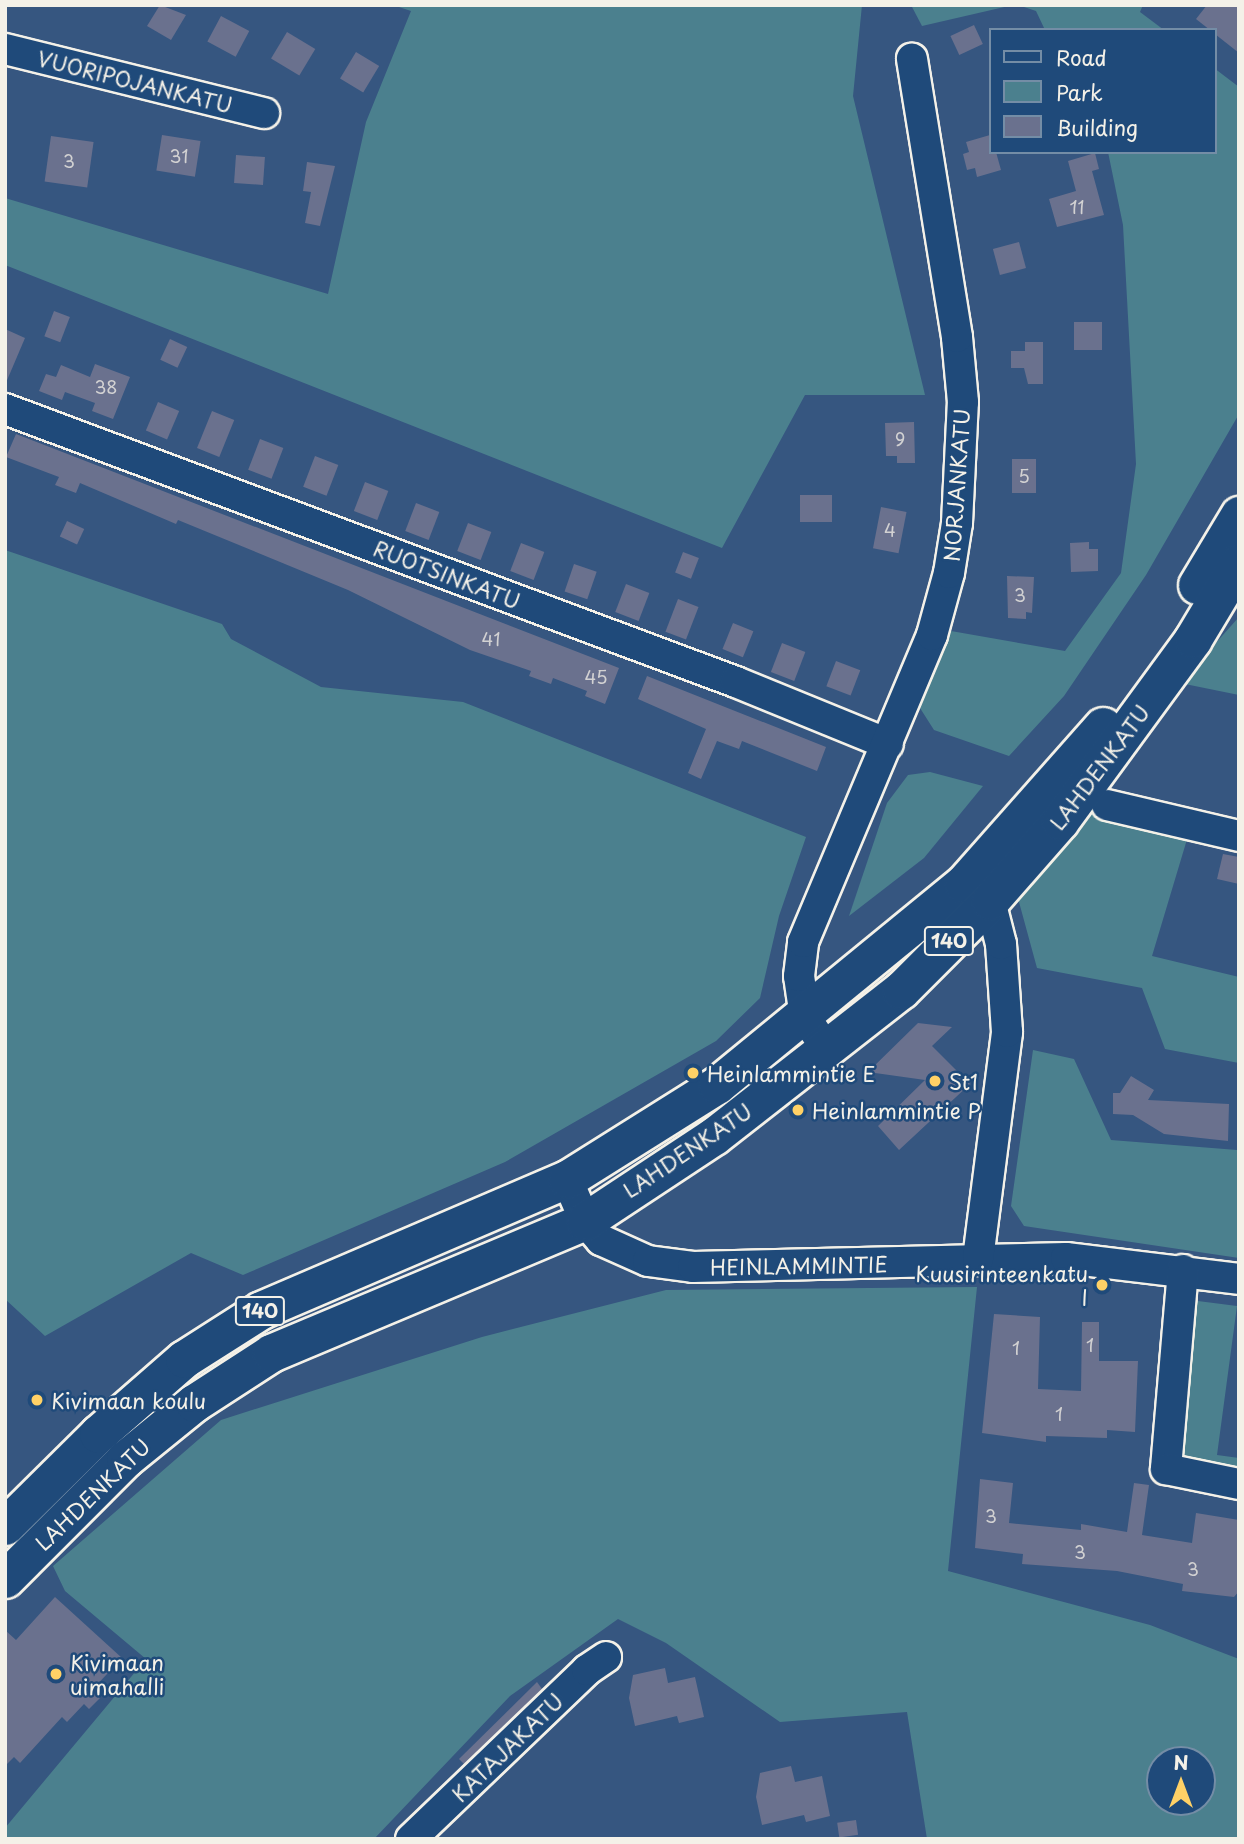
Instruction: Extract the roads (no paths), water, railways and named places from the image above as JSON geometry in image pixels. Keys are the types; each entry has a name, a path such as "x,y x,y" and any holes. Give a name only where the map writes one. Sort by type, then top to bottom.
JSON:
{"main road":[{"name":"LAHDENKATU","path":"5,1579 125,1458 174,1418 271,1353 585,1221 714,1136 901,990 990,901 1060,821 1095,756 1239,515"},
{"name":"LAHDENKATU","path":"5,1526 98,1434 184,1359 261,1310 567,1180 717,1085 804,1017 963,884 1023,821 1095,756 1193,639 1239,562"}],"street":[{"name":"VUORIPOJANKATU","path":"5,50 264,113"},
{"name":"NORJANKATU","path":"826,1048 804,1017 799,976 803,942 932,635 949,573 961,466 963,402 957,337 912,59"},
{"name":"RUOTSINKATU","path":"5,408 723,677 888,744"},
{"path":"1107,805 1239,836"},
{"path":"978,1259 1007,1032 1001,944 990,901"},
{"name":"HEINLAMMINTIE","path":"567,1180 585,1221 601,1240 622,1252 648,1261 693,1266 1066,1258 1183,1270 1239,1279"},
{"path":"1183,1270 1166,1469 1239,1483"},
{"name":"KATAJAKATU","path":"411,1839 587,1670 606,1657"}],"place":[{"name":"Heinlammintie E","path":"693,1073"},
{"name":"St1","path":"935,1081"},
{"name":"Heinlammintie P","path":"798,1110"},
{"name":"Kuusirinteenkatu I","path":"1102,1285"},
{"name":"Kivimaan koulu","path":"37,1400"},
{"name":"Kivimaan uimahalli","path":"56,1674"}]}
